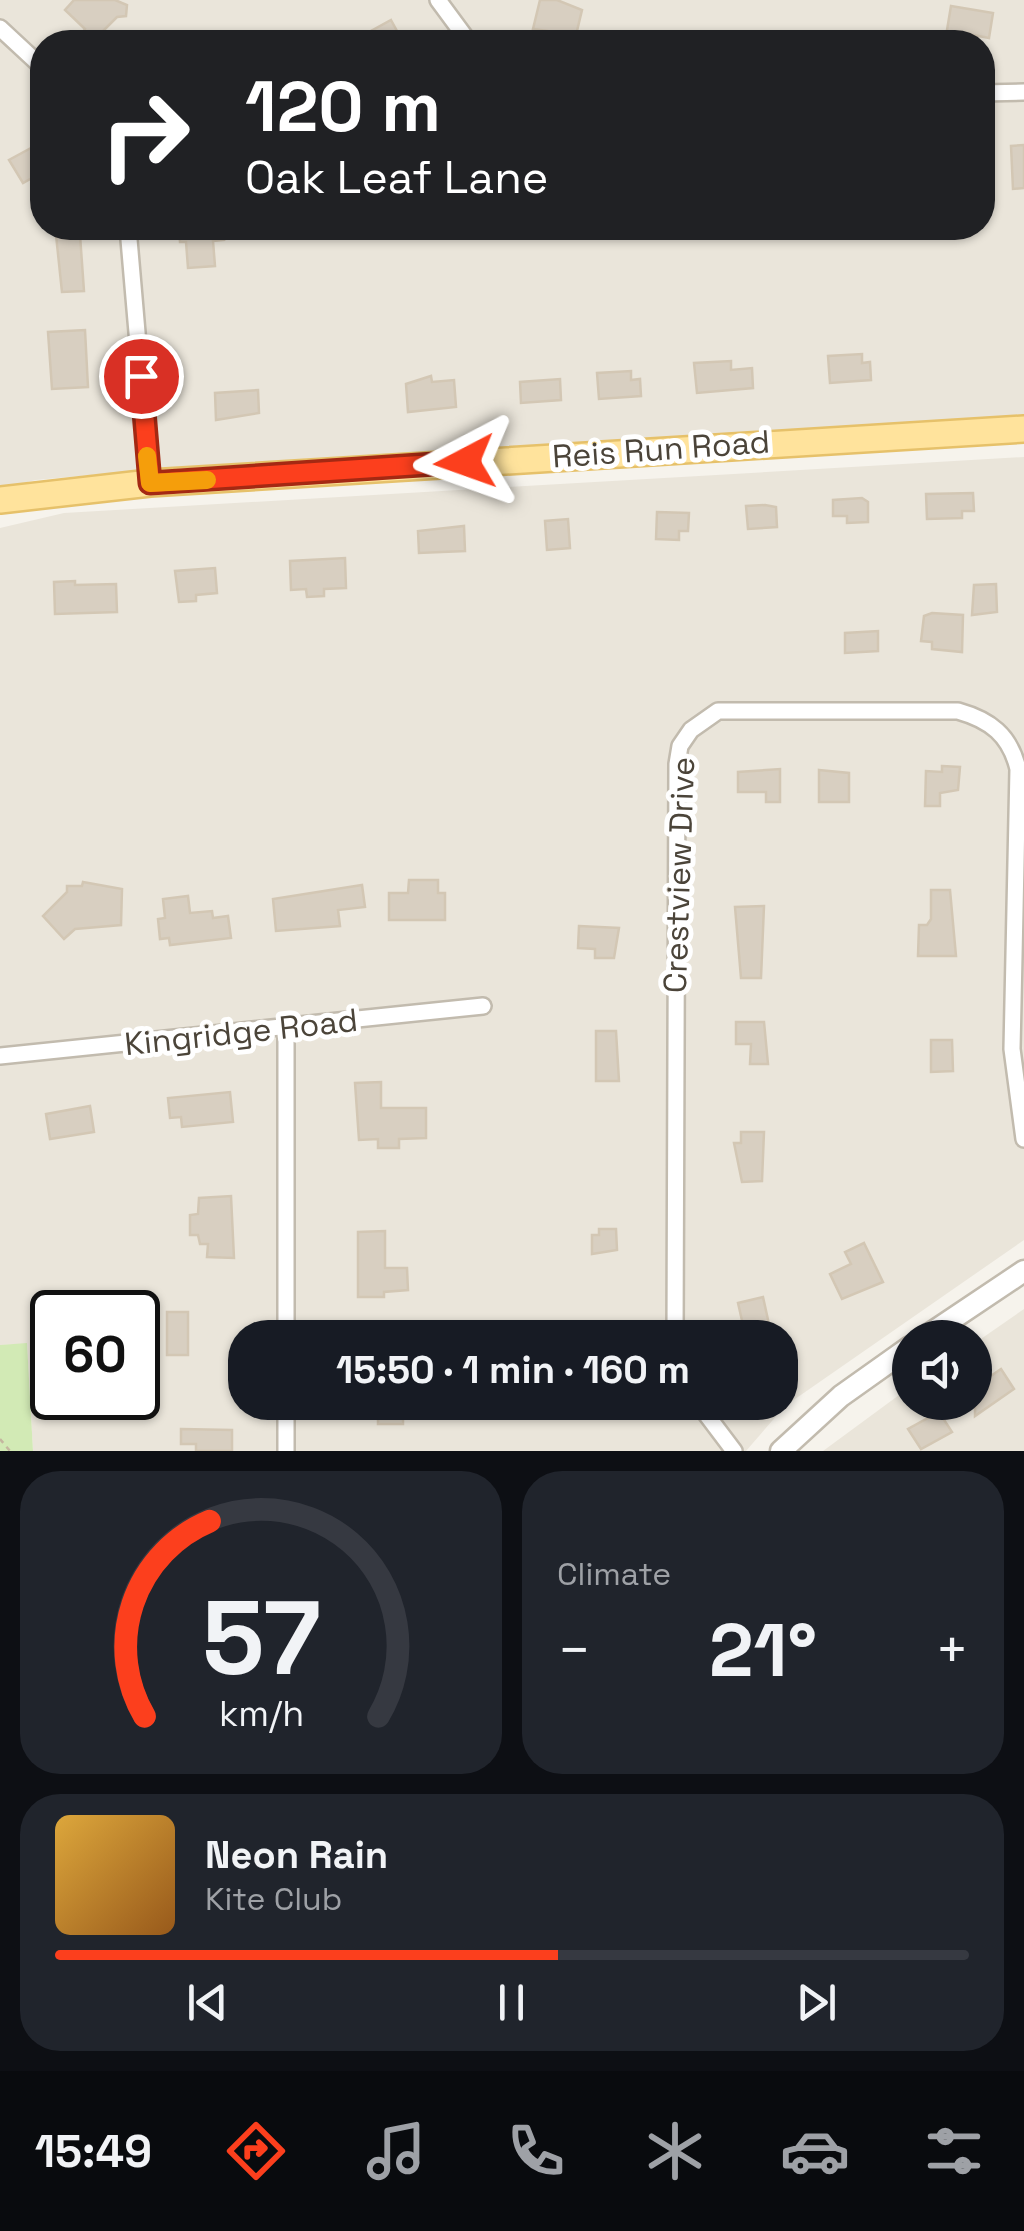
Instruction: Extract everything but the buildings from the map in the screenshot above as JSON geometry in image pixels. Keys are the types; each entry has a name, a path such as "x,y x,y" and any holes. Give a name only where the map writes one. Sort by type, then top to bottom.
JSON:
{"main road":[{"name":"Reis Run Road","path":"0,500 150,483 1024,429"}],"street":[{"path":"438,0 461,30"},
{"path":"0,28 30,56"},
{"path":"995,93 1024,92"},
{"path":"129,240 150,483"},
{"name":"Crestview Drive","path":"675,1320 677,764 680,746 700,720 736,709 958,710 980,717 1000,732 1018,769 1012,1049 1024,1139"},
{"name":"Kingridge Road","path":"0,1056 483,1006"},
{"path":"286,1029 286,1320"},
{"path":"951,1320 1024,1272"},
{"path":"782,1451 841,1396 892,1359"},
{"path":"286,1420 286,1451"},
{"path":"711,1420 734,1451"}],"path":[{"path":"0,1439 10,1451"}],"shaded area":[{"path":"0,0 1024,0 1024,415 190,466 36,480 0,488"},
{"path":"1024,457 1024,1240 909,1320 892,1320 892,1332 798,1397 798,1320 228,1320 228,1420 773,1420 746,1451 33,1451 31,1420 160,1420 160,1290 30,1290 30,1398 27,1344 0,1345 0,528 64,513"},
{"path":"1024,1309 1024,1451 823,1451 892,1400 892,1420 992,1420 992,1331"}],"green space":[{"path":"27,1343 33,1451 0,1451 0,1345"}],"slow traffic":[{"path":"147,456 150,483 207,480"}],"route":[{"path":"141,376 150,483 465,462"}]}
